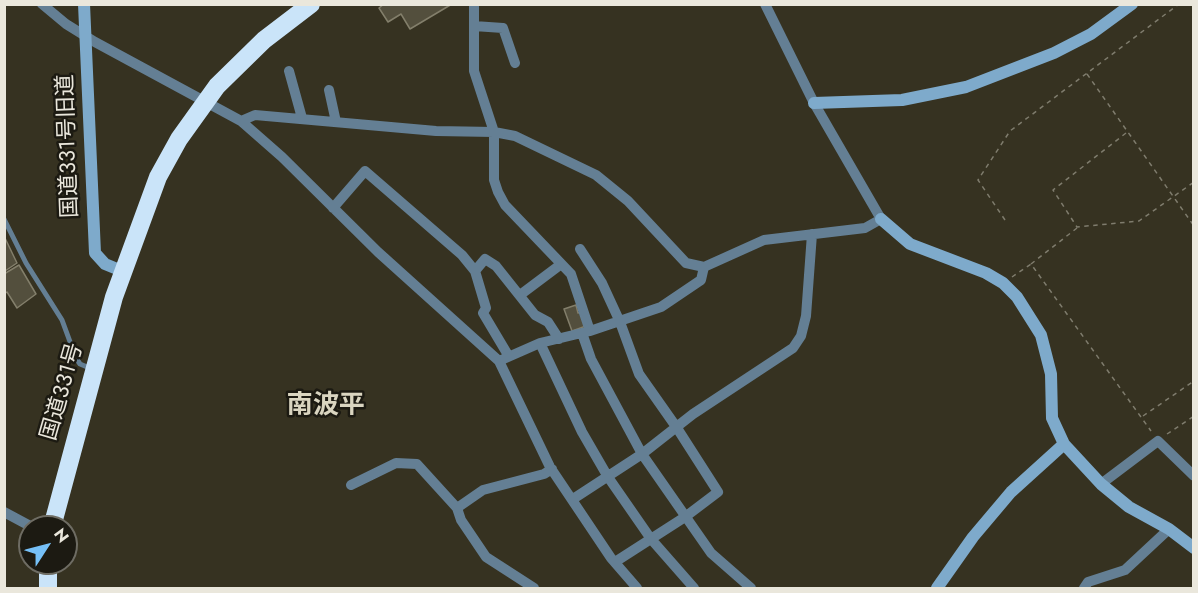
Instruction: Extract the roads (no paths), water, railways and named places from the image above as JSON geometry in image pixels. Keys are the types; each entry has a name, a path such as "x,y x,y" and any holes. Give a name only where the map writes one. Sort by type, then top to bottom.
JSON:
{"highway":[{"name":"国道331号","path":"55,515 122,271 158,177 205,100 264,40 310,4"}],"street":[{"path":"42,4 85,36 241,121 378,252 503,358"},
{"name":"国道331号旧道","path":"84,4 95,253 105,264 122,271"},
{"path":"474,4 474,70 494,132 494,180 498,192 505,205 571,274 577,287 591,359 642,454 711,552 751,588"},
{"path":"765,4 814,104 881,219 910,244 986,273 1003,283 1017,297 1041,335 1051,374 1052,418 1064,444 1101,484 1129,507 1169,529 1194,548"},
{"path":"814,104 902,100 966,87 1054,53 1091,34 1132,4"},
{"path":"474,26 502,28 515,63"},
{"path":"289,71 302,118"},
{"path":"329,90 336,122"},
{"path":"241,121 255,116 302,118 436,131 494,132 515,136 596,175 628,201 686,262 704,267 764,240 865,228 881,219"},
{"path":"333,208 365,171 462,255 475,271 486,308 483,313 552,469 615,562 637,588"},
{"path":"573,499 642,454 793,348 801,336 806,316 812,234"},
{"path":"580,249 602,283 620,322 639,374 718,492 685,518 615,562"},
{"path":"475,271 483,259 489,261 535,315 548,322 559,339"},
{"path":"520,295 561,265"},
{"path":"503,358 540,343 620,322 661,307 701,280 704,267"},
{"path":"540,343 582,432 608,477 651,539 694,588"},
{"path":"1101,484 1158,441 1194,476"},
{"path":"937,588 973,537 1011,492 1064,444"},
{"path":"351,485 396,463 417,464 457,508 462,520 486,557 534,588"},
{"path":"457,508 483,490 544,474 552,469"},
{"path":"4,512 18,520"},
{"path":"1084,588 1088,582 1125,570 1169,529"}],"lane":[{"path":"4,219 26,263 62,320 76,358 80,364 94,370"}],"district":[{"name":"南波平","path":"326,407"}]}
